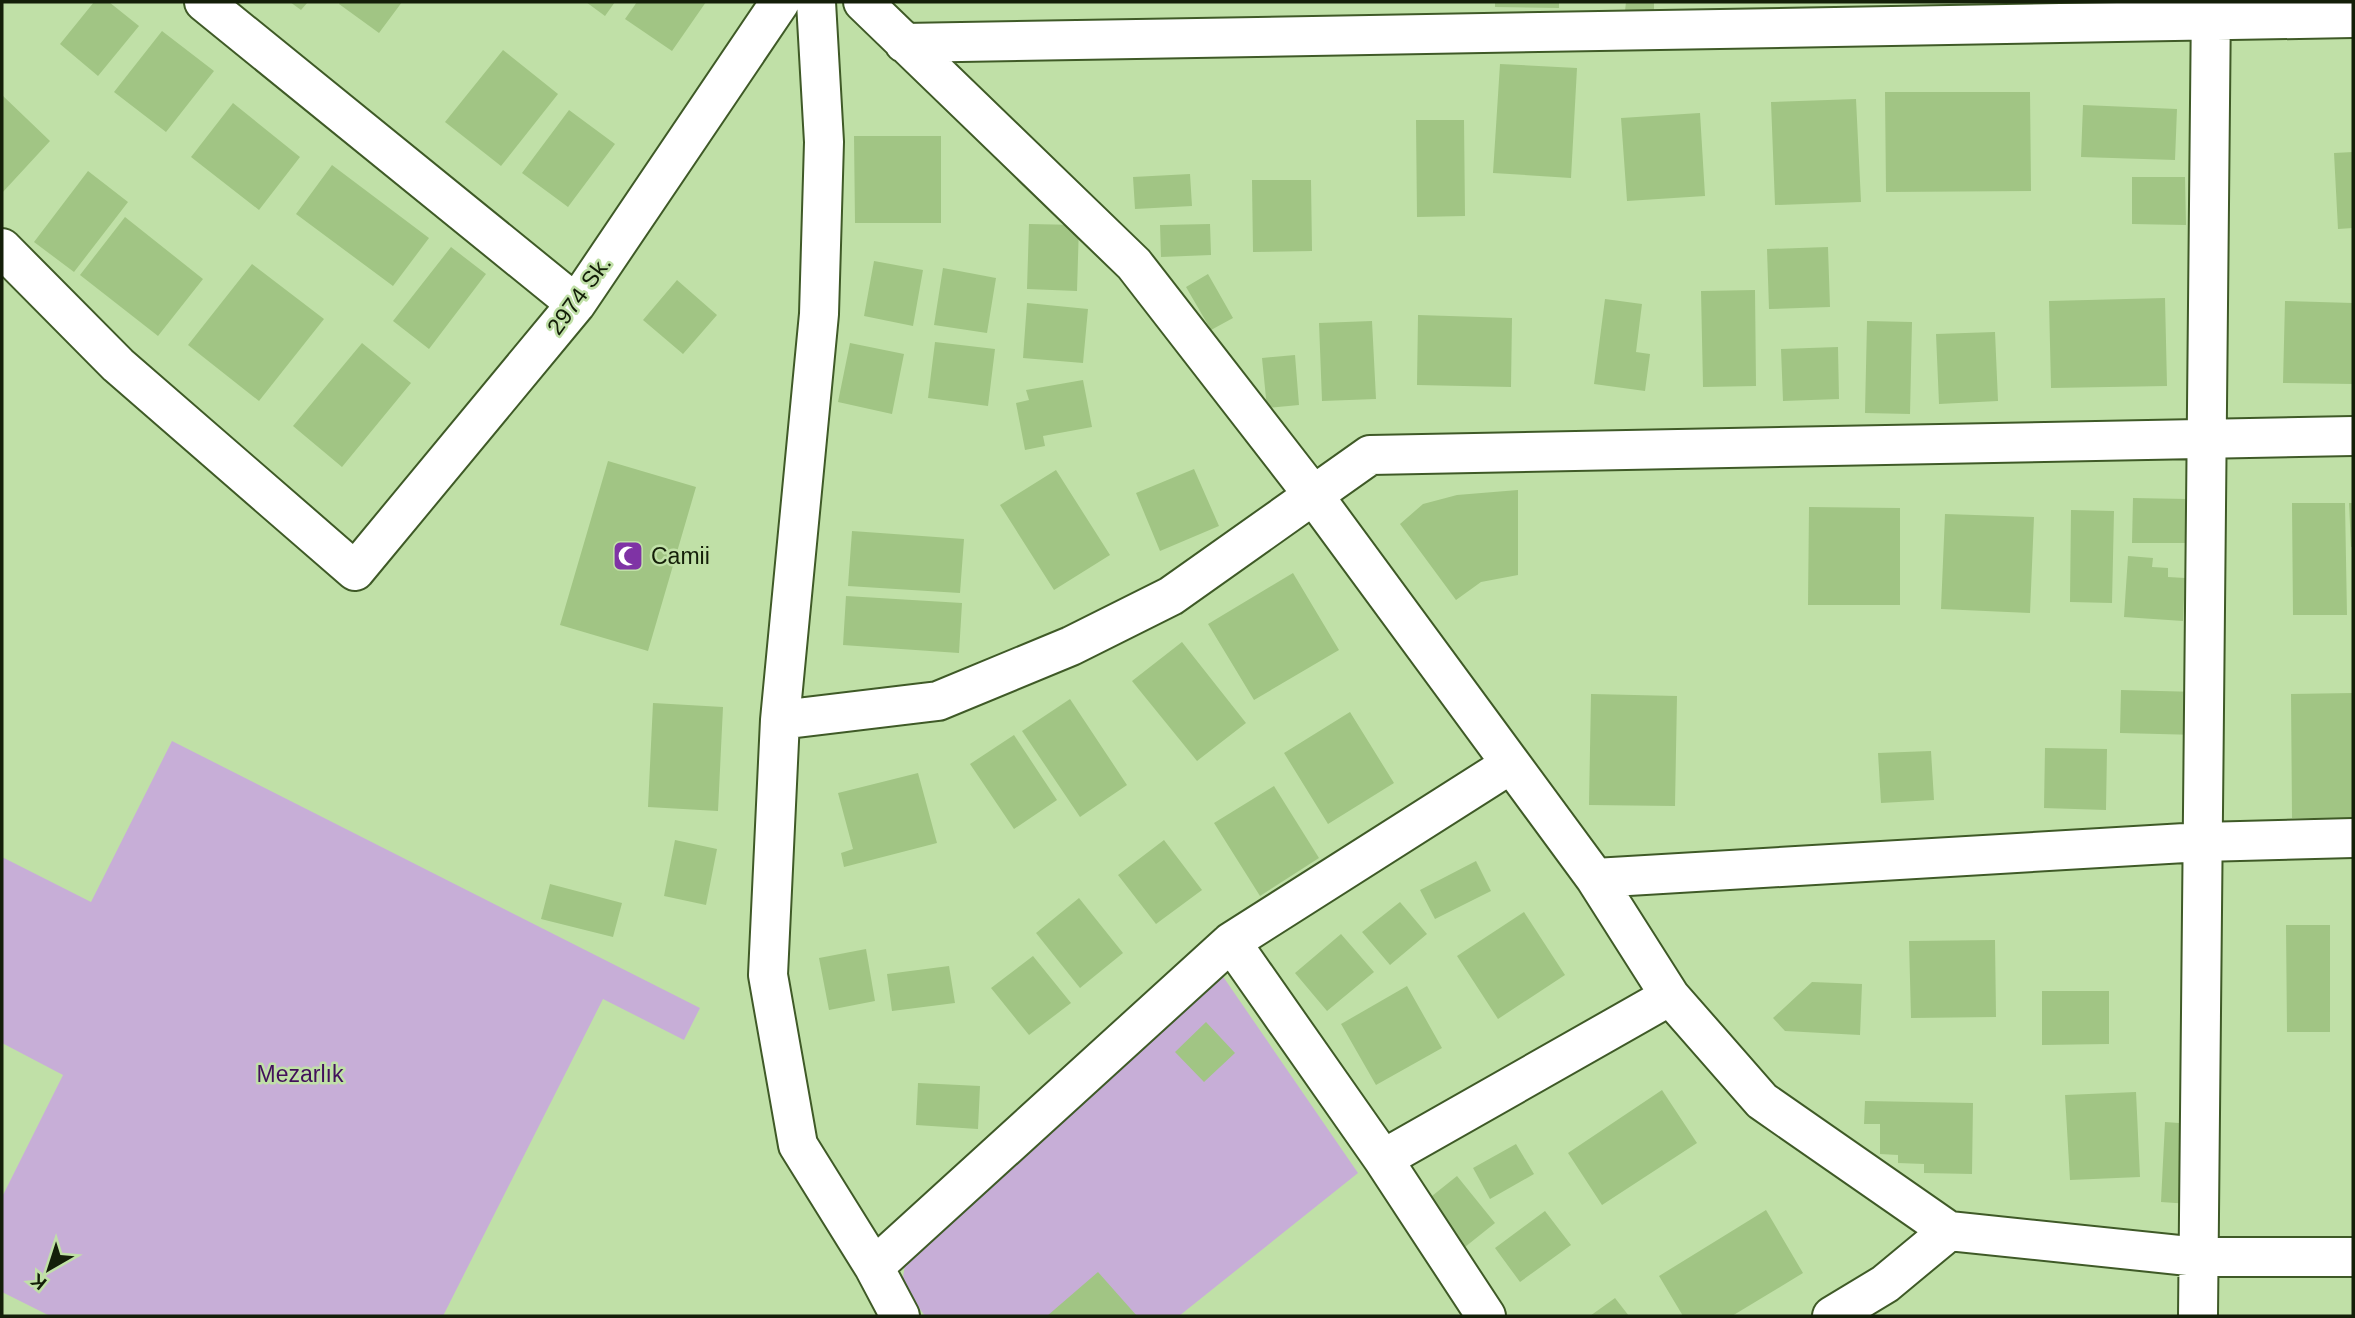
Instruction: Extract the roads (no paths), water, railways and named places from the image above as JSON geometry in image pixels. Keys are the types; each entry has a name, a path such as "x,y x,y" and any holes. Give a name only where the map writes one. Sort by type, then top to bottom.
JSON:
{"street":[{"path":"204,2 576,304"},
{"name":"2974 Sk.","path":"2,248 118,365 355,571 576,304 780,2"},
{"path":"816,2 824,142 819,314 780,720 768,975 798,1145 874,1267 900,1316"},
{"path":"863,2 1134,264 1314,496 1595,878 1670,996 1762,1101 1949,1231 2198,1257 2353,1257"},
{"path":"904,43 2211,10 2353,18"},
{"path":"2198,1316 2211,10"},
{"path":"780,720 938,701 1071,646 1171,596 1370,455 2353,436"},
{"path":"874,1267 1231,942 1511,764"},
{"path":"1595,878 2202,842 2353,838"},
{"path":"1231,942 1383,1159 1486,1316"},
{"path":"1383,1159 1670,996"},
{"path":"1832,1316 1885,1284 1949,1231"}],"place":[{"name":"Camii","path":"628,556"}],"park label":[{"name":"Mezarlık","path":"300,1074"}]}
